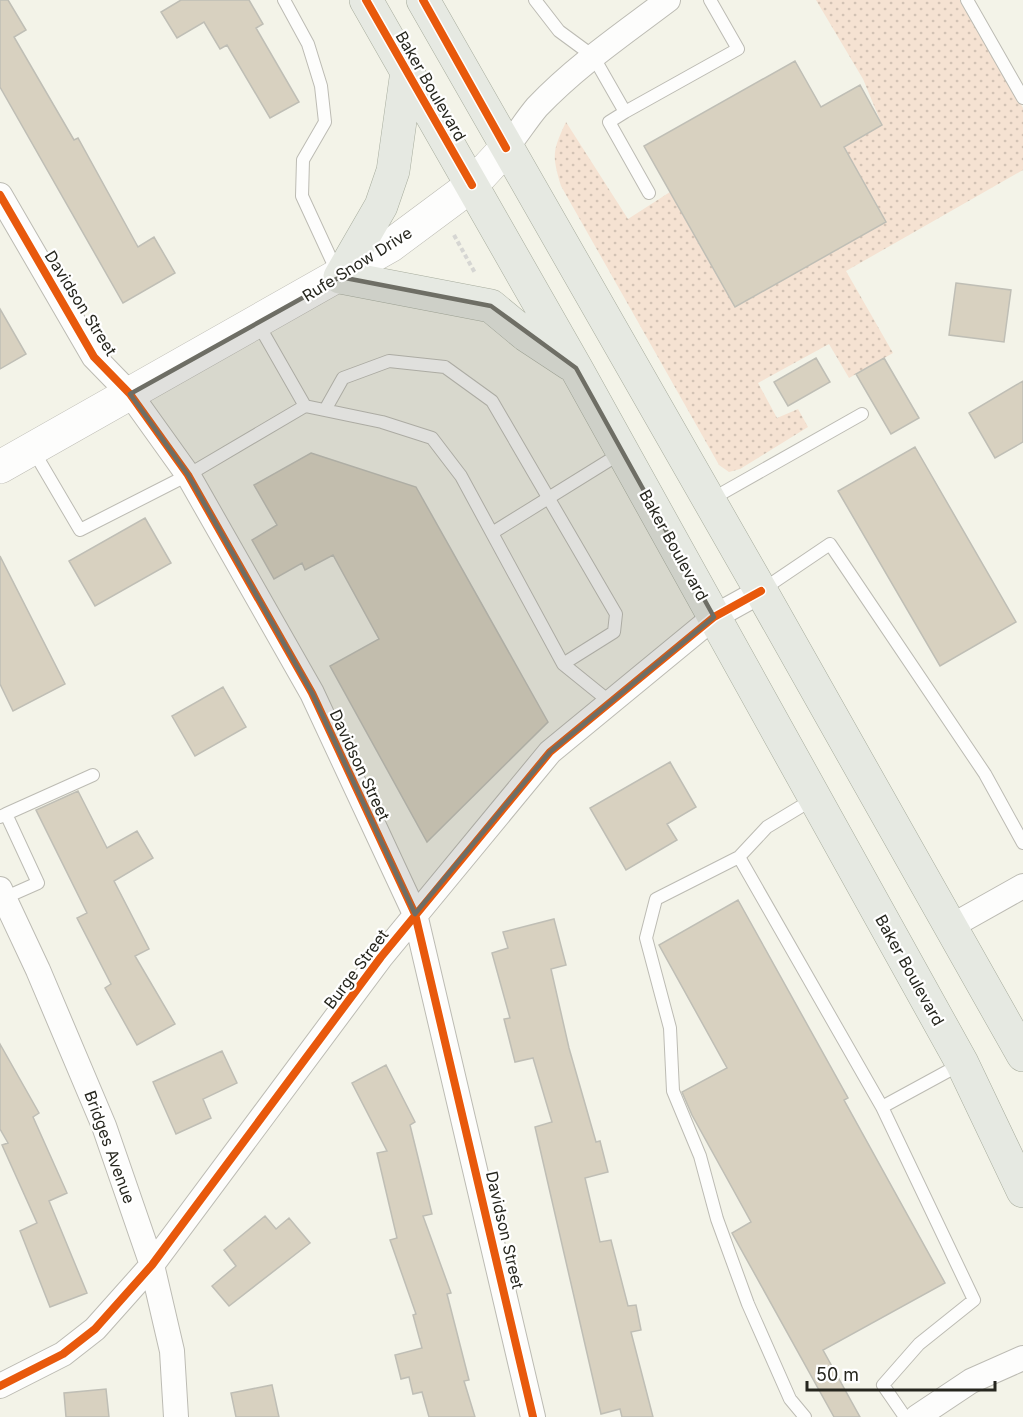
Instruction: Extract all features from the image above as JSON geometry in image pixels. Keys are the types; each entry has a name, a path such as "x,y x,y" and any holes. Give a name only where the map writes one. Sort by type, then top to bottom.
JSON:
{"main road":[{"name":"Baker Boulevard","path":"366,0 576,368 962,1063 1023,1191"},
{"path":"423,0 1023,1055"},
{"path":"407,71 393,171 381,206 340,277 491,306 526,335 576,368"},
{"name":"Rufe Snow Drive","path":"0,467 340,277 390,246 472,185 506,148"}],"street":[{"name":"Rufe Snow Drive","path":"506,148 536,109 593,56 668,0"},
{"name":"Davidson Street","path":"0,195 94,357 130,394 188,476 312,693 415,914 533,1417"},
{"name":"Burge Street","path":"0,1386 63,1354 95,1329 152,1265 415,914 550,752 714,617 761,591"},
{"path":"950,927 1023,886"},
{"name":"Bridges Avenue","path":"2,894 38,970 104,1126 152,1265 172,1351 176,1417"},
{"path":"917,1417 972,1382 1023,1358"}],"lane":[{"path":"284,0 308,44 321,86 325,122 303,160 302,196 340,277"},
{"path":"535,0 558,31 593,56 625,112"},
{"path":"649,193 609,122 738,49 710,0"},
{"path":"967,0 1023,98"},
{"path":"257,322 305,406"},
{"path":"325,410 343,378 389,362 445,367 492,401 616,615 614,632 563,664"},
{"path":"32,449 80,530 188,476 305,406 382,422 432,438 461,476 563,664 610,702"},
{"path":"709,501 862,414"},
{"path":"492,533 622,452"},
{"path":"761,591 830,544 985,774 1023,843"},
{"path":"2,894 38,883 3,815 93,775"},
{"path":"805,1417 790,1399 748,1304 717,1219 700,1156 673,1091 670,1028 646,938 656,899 739,857 767,828 815,798"},
{"path":"739,857 882,1107 974,1300 920,1344 883,1385 905,1417"},
{"path":"882,1107 962,1063"}],"path":[{"path":"453,234 479,278"}],"highlighted area":[{"path":"340,277 491,306 576,368 714,617 550,752 415,914 312,693 188,475 130,394"}],"shaded area":[{"path":"816,0 960,0 1023,108 1023,170 846,271 893,353 849,378 829,344 758,383 777,418 798,409 808,427 740,469 729,472 719,465 561,186 555,160 556,147 566,122 628,219 670,192 735,307 886,222 844,147 882,125 863,79"}],"building":[{"path":"0,0 8,0 26,30 14,37 74,140 78,138 138,247 154,237 175,273 123,303 0,87"},
{"path":"181,0 249,0 263,24 256,28 299,102 270,118 227,45 220,49 204,22 177,38 161,12"},
{"path":"795,61 821,107 860,85 882,125 844,147 886,222 735,307 644,146"},
{"path":"956,283 1011,290 1004,342 949,335"},
{"path":"0,309 26,354 0,369"},
{"path":"816,358 830,382 788,406 774,382"},
{"path":"884,358 919,418 891,434 856,374"},
{"path":"1023,381 1023,442 995,458 969,413"},
{"path":"915,447 1016,622 940,666 838,491"},
{"path":"311,453 416,487 548,722 427,842 330,666 379,639 333,555 305,570 302,563 274,579 252,540 277,525 254,485"},
{"path":"145,518 171,563 95,606 69,561"},
{"path":"0,556 65,684 13,711 0,684"},
{"path":"223,687 246,727 195,756 172,716"},
{"path":"670,762 696,807 667,824 677,840 626,870 590,808"},
{"path":"78,791 107,848 137,831 153,858 114,881 149,949 135,956 175,1024 137,1045 105,988 111,984 77,918 87,913 36,810"},
{"path":"738,900 848,1098 844,1100 945,1283 823,1350 860,1417 834,1417 732,1233 751,1222 692,1115 682,1092 727,1068 659,945"},
{"path":"554,919 566,965 551,969 569,1048 596,1142 600,1141 608,1172 585,1178 600,1242 611,1240 628,1306 636,1305 641,1330 631,1332 653,1417 622,1417 620,1409 601,1414 535,1127 552,1122 533,1058 515,1062 504,1019 510,1018 492,953 508,948 503,932"},
{"path":"0,1044 39,1113 33,1117 67,1193 49,1201 87,1293 50,1307 20,1231 37,1223 2,1145 8,1143 0,1129"},
{"path":"222,1051 237,1083 203,1099 211,1118 176,1134 153,1082"},
{"path":"386,1065 415,1122 410,1125 432,1214 423,1216 451,1293 447,1294 469,1380 464,1381 475,1417 429,1417 422,1392 413,1394 409,1377 401,1379 395,1355 422,1348 413,1315 416,1314 390,1240 397,1238 377,1153 387,1151 352,1083"},
{"path":"265,1216 276,1229 289,1218 310,1243 229,1306 212,1286 236,1266 224,1250"},
{"path":"272,1385 279,1417 236,1417 231,1393"},
{"path":"106,1389 109,1417 66,1417 64,1393"}],"cycle path":[{"path":"366,0 472,185"},
{"path":"423,0 506,148"},
{"path":"0,195 94,357 130,394 188,475 312,693 415,914 533,1417"},
{"path":"0,1386 63,1354 95,1329 152,1265 381,957 550,752 714,617 761,591"}]}
